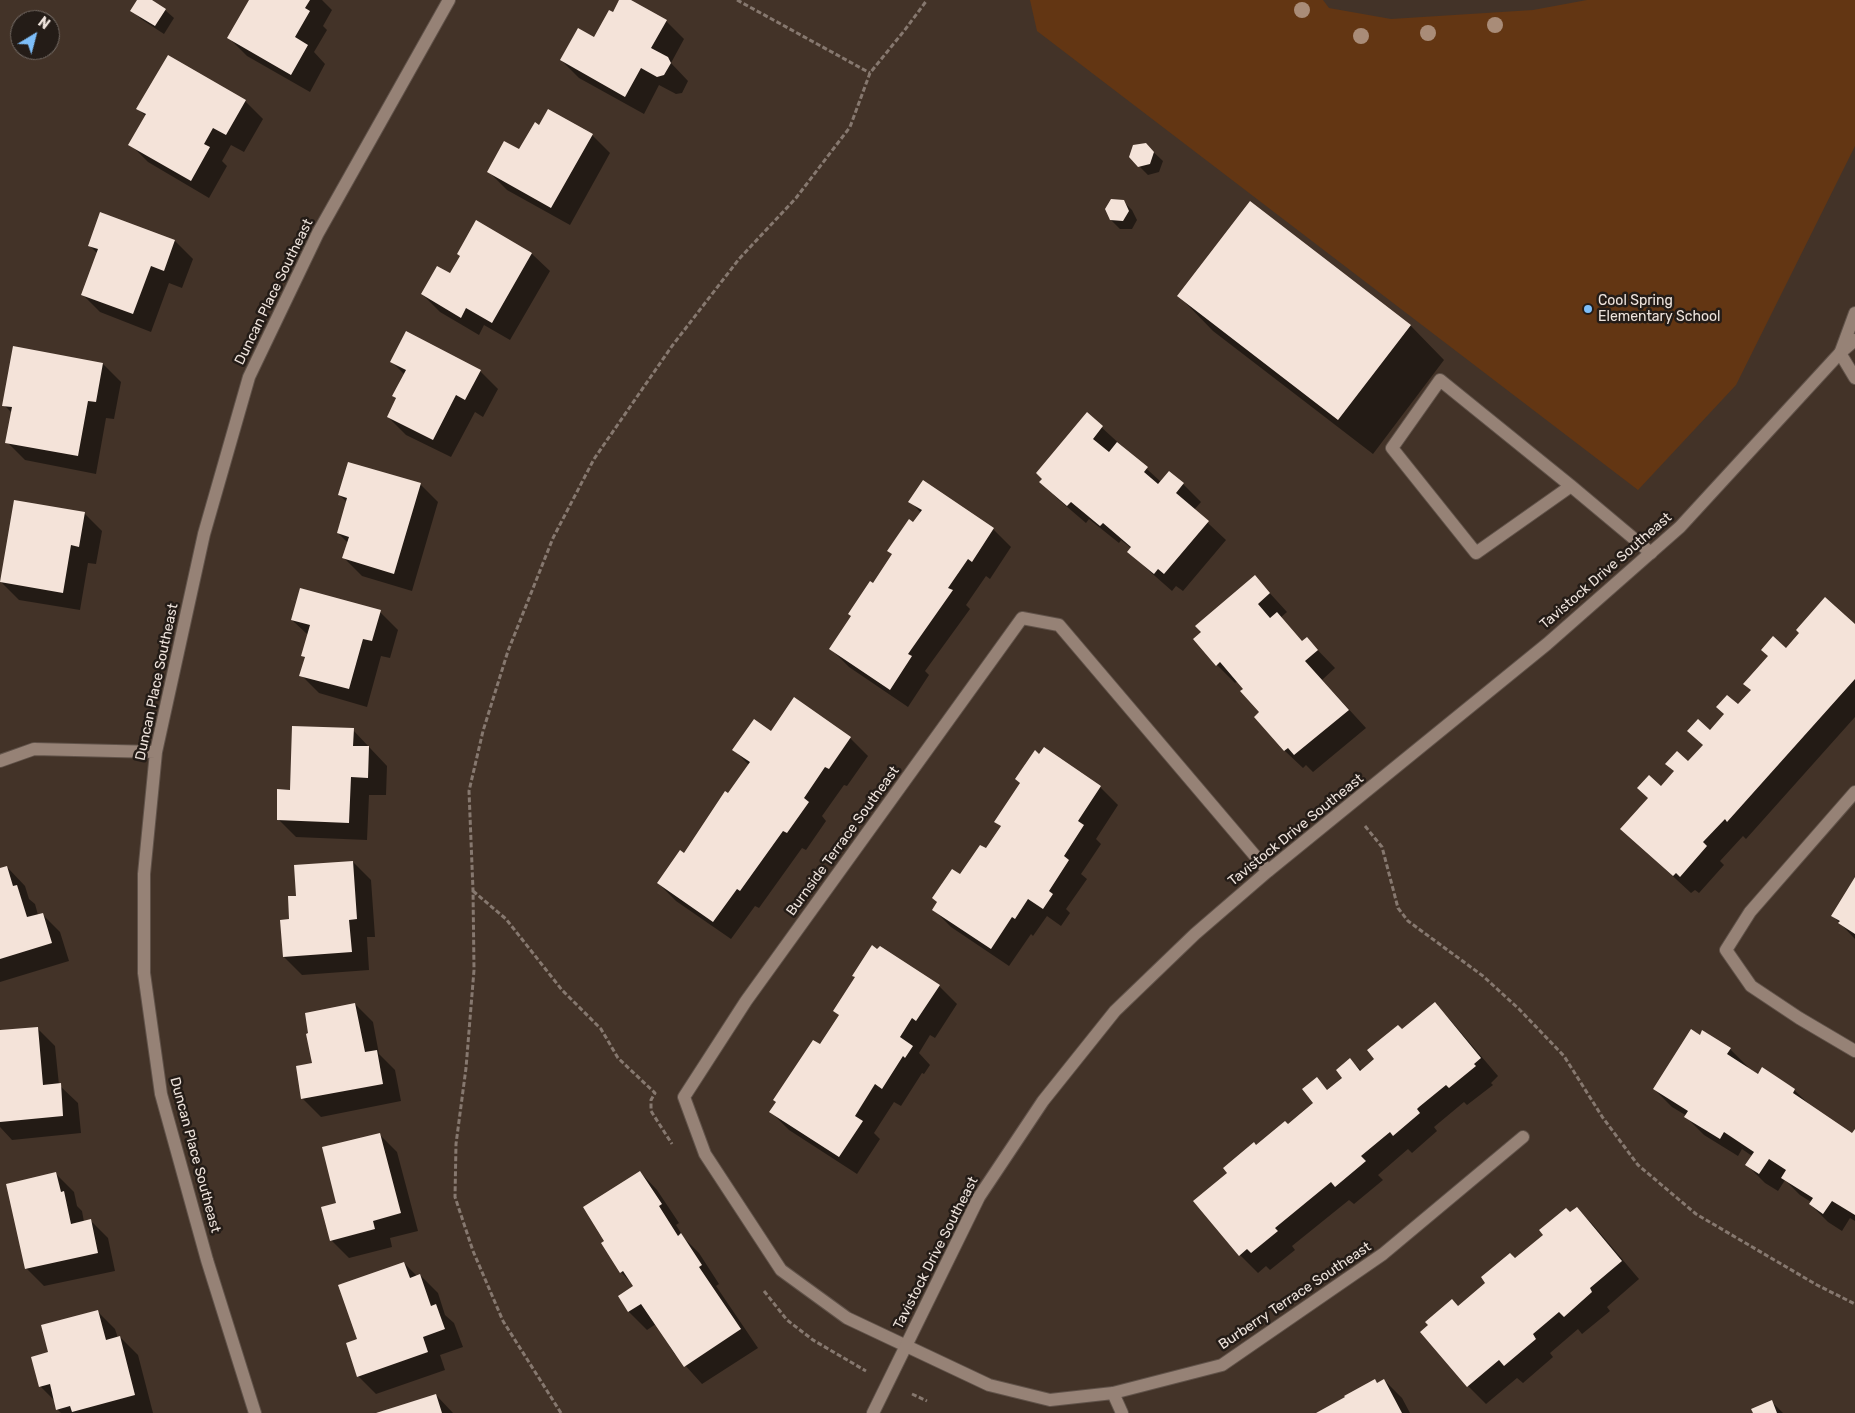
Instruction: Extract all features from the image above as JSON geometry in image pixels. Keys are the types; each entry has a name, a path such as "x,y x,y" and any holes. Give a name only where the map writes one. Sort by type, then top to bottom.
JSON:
{"street":[{"name":"Duncan Place Southeast","path":"255,1413 207,1260 161,1094 144,973 144,874 156,752 204,534 249,377 318,233 449,0"},
{"name":"Tavistock Drive Southeast","path":"1840,353 1855,313"},
{"name":"Tavistock Drive Southeast","path":"873,1413 979,1197 1043,1101 1115,1011 1195,934 1268,871 1547,644 1680,528 1840,353 1855,340"},
{"path":"1840,353 1855,356"},
{"path":"1840,353 1855,378"},
{"path":"1571,486 1476,553 1392,448 1440,380 1571,486 1651,553"},
{"name":"Burnside Terrace Southeast","path":"906,1345 847,1318 781,1270 705,1154 684,1097 746,1001 1022,618 1059,625 1268,871"},
{"path":"0,761 34,749 156,752"},
{"path":"1855,792 1750,912 1726,950 1751,986 1798,1018 1855,1051"},
{"name":"Burberry Terrace Southeast","path":"906,1345 989,1385 1050,1400 1113,1393 1222,1365 1383,1254 1524,1137"},
{"path":"1113,1393 1122,1413"}],"path":[{"path":"737,0 870,73"},
{"path":"561,1413 504,1321 473,1251 456,1197 456,1144 466,1068 474,970 469,791 483,731 508,651 553,538 594,458 672,346 739,259 796,198 850,127 870,73 927,0"},
{"path":"1348,807 1382,847 1398,908 1408,921 1483,976 1520,1009 1564,1056 1602,1118 1638,1165 1696,1214 1816,1285 1855,1304"}],"shaded area":[{"name":"Cool Spring Elementary School","path":"1030,0 1323,0 1329,8 1391,19 1533,10 1587,0 1855,0 1855,146 1736,385 1638,490 1037,31"}],"building":[{"path":"137,0 152,0 166,9 155,26 130,11"},
{"path":"249,0 310,0 305,8 310,11 295,37 308,45 291,75 227,38"},
{"path":"619,0 631,0 667,20 651,48 668,57 671,63 664,75 657,77 641,68 625,97 560,60 578,28 594,37 609,10 613,12"},
{"path":"168,55 246,100 226,135 213,128 204,144 210,147 191,181 128,145 146,114 136,109"},
{"path":"548,109 593,134 551,208 487,172 504,141 519,149 535,122 539,125"},
{"path":"1146,143 1154,152 1150,164 1138,167 1129,157 1133,145"},
{"path":"1111,199 1124,200 1129,211 1123,221 1110,220 1105,209"},
{"path":"1250,201 1411,325 1338,420 1177,296"},
{"path":"100,212 175,240 164,271 151,266 133,314 81,295 98,249 88,246"},
{"path":"476,220 532,253 492,323 466,308 461,318 421,294 437,266 450,273 460,256 457,254"},
{"path":"406,331 481,370 465,400 456,395 433,440 387,417 396,398 392,396 406,370 390,362"},
{"path":"13,346 103,363 96,402 88,401 78,456 5,443 12,407 2,406"},
{"path":"1087,412 1103,426 1093,439 1109,452 1117,442 1148,467 1144,472 1158,484 1169,471 1184,483 1176,493 1209,521 1164,574 1158,569 1154,574 1127,552 1131,547 1103,523 1100,526 1071,502 1067,506 1039,482 1042,479 1036,473"},
{"path":"348,462 421,483 394,574 342,558 349,537 337,533 347,498 338,495"},
{"path":"923,480 994,528 972,562 968,559 948,588 953,590 908,654 912,656 890,690 829,649 851,616 848,614 870,581 873,583 892,554 887,551 909,519 913,522 922,510 908,502"},
{"path":"14,500 85,512 79,547 71,545 63,593 0,582"},
{"path":"1255,575 1270,593 1258,604 1270,618 1277,612 1302,641 1307,637 1318,650 1305,661 1349,710 1294,755 1288,748 1284,751 1254,717 1259,712 1240,691 1243,689 1220,662 1216,666 1193,639 1201,632 1195,626"},
{"path":"300,588 381,610 372,641 363,639 349,689 299,676 305,657 301,656 310,625 291,620"},
{"path":"1825,597 1855,624 1855,679 1727,822 1725,819 1703,842 1707,846 1680,877 1676,873 1673,876 1620,829 1648,798 1637,788 1649,775 1661,786 1674,771 1665,764 1677,751 1688,761 1703,745 1687,731 1698,719 1710,730 1724,714 1716,707 1727,695 1738,704 1751,690 1743,684 1768,656 1761,650 1773,636 1786,648 1799,633 1796,630"},
{"path":"794,697 851,737 829,769 825,767 804,798 809,802 787,833 783,831 740,891 737,889 713,922 657,883 680,850 684,853 725,791 728,793 750,762 732,750 754,719 771,731"},
{"path":"292,726 354,728 353,746 369,746 368,778 351,777 349,823 277,820 277,789 290,790"},
{"path":"1044,747 1101,786 1078,821 1084,825 1064,856 1069,860 1049,891 1053,894 1043,909 1028,899 1015,919 1012,917 991,949 932,910 937,902 932,898 952,869 960,874 980,845 986,848 1001,826 994,822 1020,783 1015,779 1035,750 1039,754"},
{"path":"353,861 357,919 349,920 352,952 283,957 280,920 289,919 288,896 296,896 294,865"},
{"path":"7,866 13,886 17,885 27,917 43,913 52,943 0,959 0,868"},
{"path":"1855,877 1855,934 1831,916"},
{"path":"872,945 877,949 880,946 940,985 916,1021 912,1018 900,1037 913,1046 905,1058 903,1056 882,1089 875,1084 855,1116 863,1121 839,1157 769,1112 776,1102 773,1100 813,1040 820,1044 839,1015 833,1011 855,977 852,976"},
{"path":"1435,1002 1481,1058 1474,1064 1476,1066 1449,1088 1446,1085 1419,1107 1417,1109 1420,1113 1393,1136 1390,1132 1361,1156 1366,1161 1335,1187 1331,1182 1275,1228 1278,1231 1251,1253 1247,1249 1239,1256 1193,1201 1227,1173 1223,1168 1254,1142 1256,1145 1285,1121 1288,1124 1313,1103 1302,1089 1317,1077 1327,1090 1342,1078 1336,1070 1350,1058 1360,1071 1374,1059 1367,1050 1398,1025 1402,1029"},
{"path":"355,1003 365,1052 377,1050 383,1084 301,1099 296,1066 312,1063 306,1034 308,1033 305,1013"},
{"path":"38,1027 43,1085 61,1083 63,1116 0,1122 0,1030"},
{"path":"1691,1029 1700,1035 1702,1030 1731,1048 1727,1054 1758,1074 1762,1067 1795,1089 1793,1093 1852,1133 1855,1129 1855,1215 1832,1201 1823,1214 1809,1204 1813,1198 1781,1178 1786,1170 1769,1159 1759,1174 1745,1165 1754,1152 1724,1132 1720,1139 1684,1117 1688,1111 1653,1089"},
{"path":"380,1133 401,1213 373,1221 375,1229 330,1241 321,1207 336,1203 322,1147"},
{"path":"640,1171 662,1204 659,1206 678,1236 681,1233 702,1265 699,1267 741,1329 684,1367 641,1304 628,1312 618,1296 633,1286 623,1271 620,1273 601,1243 604,1241 583,1207"},
{"path":"56,1172 61,1192 64,1191 71,1224 91,1219 98,1253 25,1269 6,1184"},
{"path":"1577,1207 1622,1261 1590,1288 1592,1292 1564,1317 1559,1312 1533,1334 1536,1339 1504,1366 1499,1360 1467,1387 1420,1332 1428,1325 1425,1322 1452,1299 1458,1306 1485,1283 1481,1277 1510,1253 1515,1258 1543,1235 1539,1230 1566,1208 1570,1212"},
{"path":"404,1262 410,1278 420,1274 431,1306 436,1304 445,1329 423,1337 428,1352 357,1377 346,1343 357,1339 338,1285"},
{"path":"98,1310 106,1340 120,1336 135,1395 72,1412 70,1406 56,1410 50,1384 39,1387 31,1357 48,1352 41,1325"},
{"path":"1375,1379 1377,1383 1384,1379 1402,1413 1316,1413 1344,1396"},
{"path":"436,1394 442,1413 376,1413"},
{"path":"1772,1400 1777,1413 1753,1413 1751,1409"}],"place":[{"name":"Cool Spring Elementary School","path":"1588,309"}]}
